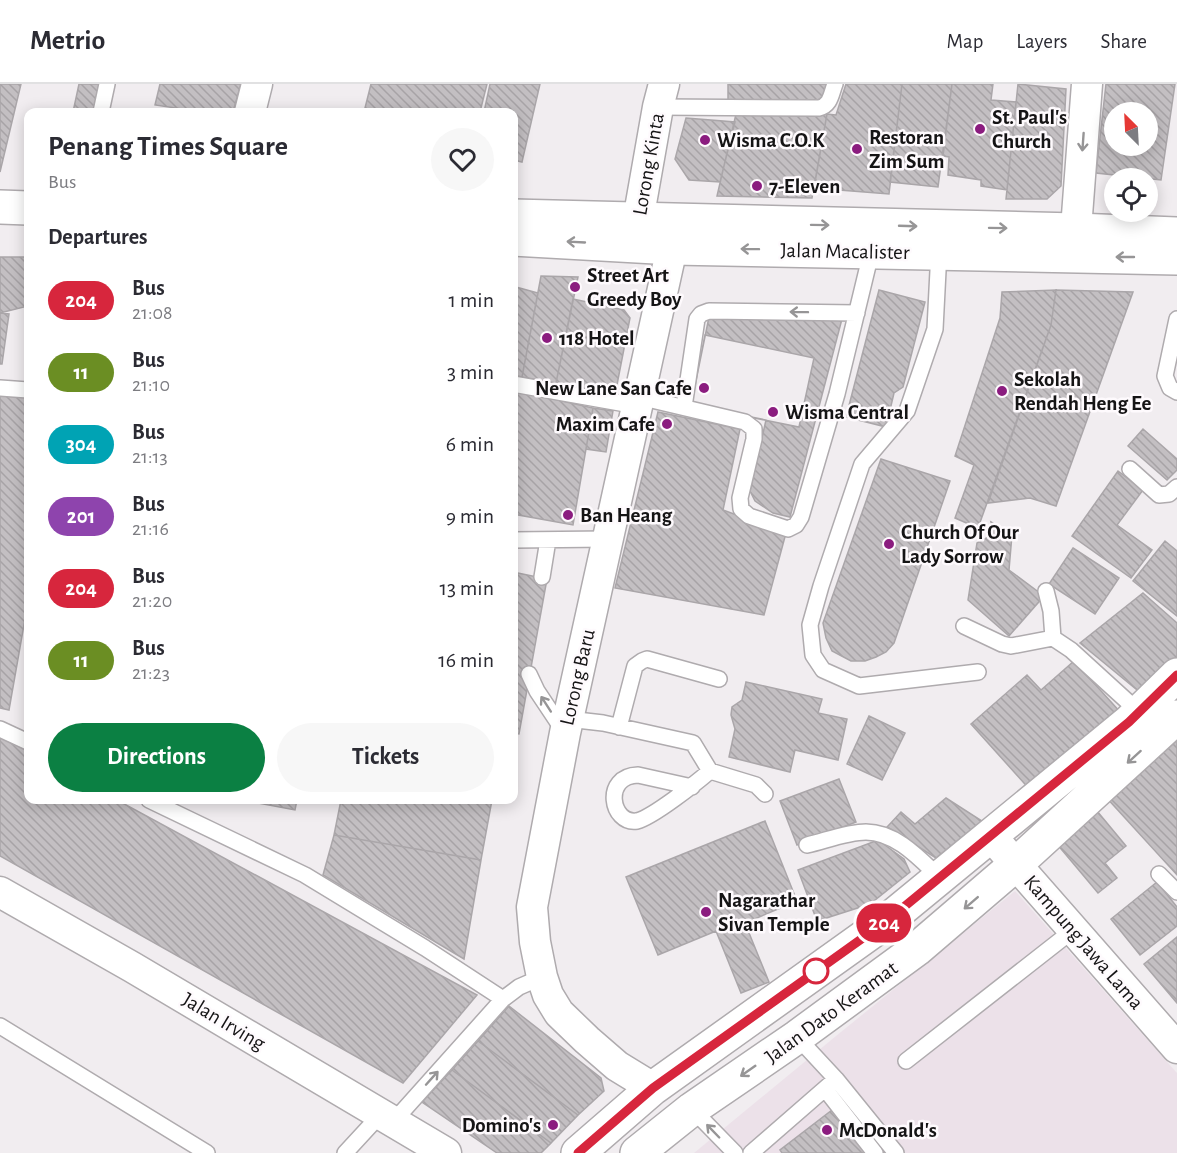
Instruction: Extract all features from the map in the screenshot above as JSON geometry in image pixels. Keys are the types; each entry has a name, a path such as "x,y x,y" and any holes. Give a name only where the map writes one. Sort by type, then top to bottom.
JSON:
{"main road":[{"path":"0,207 24,208"},
{"name":"Jalan Macalister","path":"518,217 675,235 1075,243 1177,234"},
{"path":"0,228 24,228"},
{"name":"Jalan Macalister","path":"518,239 636,232"},
{"name":"Jalan Macalister","path":"1075,243 1177,258"},
{"name":"Jalan Dato Keramat","path":"578,1153 653,1088 888,920 1139,712 1177,675"},
{"name":"Jalan Dato Keramat","path":"637,1153 692,1110 917,949 1016,865 1177,717"}],"street":[{"path":"250,108 257,84"},
{"path":"1075,243 1087,84"},
{"name":"Lorong Kinta","path":"636,232 661,95"},
{"name":"Lorong Baru","path":"653,1088 617,1066 559,1013 548,995 542,977 535,942 532,907 566,726 675,235"},
{"name":"Kampung Jawa Lama","path":"990,836 1177,1048"},
{"name":"Jalan Irving","path":"0,892 132,967 446,1153"}],"lane":[{"path":"102,108 107,84"},
{"path":"661,95 819,108 829,103 834,84"},
{"path":"518,385 684,407 745,422 754,429 754,439 740,498 741,509 749,516 788,529 796,525 801,517 837,394 874,238"},
{"path":"939,240 935,329 908,411 862,464 810,625 813,655 823,670 860,686 978,672"},
{"path":"684,407 697,319 701,314 709,311 857,313"},
{"path":"1177,319 1165,376 1170,388 1177,392"},
{"path":"0,388 24,390"},
{"path":"1130,469 1159,495 1169,494 1177,487"},
{"path":"518,540 608,539"},
{"path":"542,578 548,540"},
{"path":"1046,591 1053,638"},
{"path":"964,626 1011,646 1053,638 1071,650 1139,712"},
{"path":"619,727 635,666 642,661 652,660 719,679"},
{"path":"529,674 537,691 566,726 619,727 693,743 710,771 756,785 765,794"},
{"path":"0,729 24,740"},
{"path":"692,787 629,775 620,780 614,790 614,801 618,812 627,820 639,820 692,787 710,771"},
{"path":"157,804 305,876 425,948 503,999"},
{"path":"807,845 864,831 879,832 911,850 940,878"},
{"path":"1159,874 1177,892"},
{"path":"906,1061 1072,931"},
{"path":"345,1153 387,1118 503,999 519,987 542,977"},
{"path":"2,1030 207,1153"},
{"path":"797,1037 875,1153"},
{"path":"757,1151 830,1084"},
{"path":"830,1084 896,1153"},
{"path":"692,1110 735,1153"}],"shaded area":[{"path":"1015,891 1177,1073 1177,1153 694,1153 836,1036"}],"building":[{"path":"0,84 21,84 0,172"},
{"path":"79,84 103,84 98,108 74,108"},
{"path":"160,84 241,84 234,108 175,108 155,105"},
{"path":"371,84 487,84 481,108 365,108"},
{"path":"490,84 540,84 522,162 518,161 518,108 485,108"},
{"path":"728,84 828,84 824,101 728,102"},
{"name":"Restoran Zim Sum","path":"846,84 902,84 889,194 814,188 827,114 836,115"},
{"path":"902,84 952,84 938,187 890,182"},
{"name":"St. Paul's Church","path":"952,84 993,84 991,100 1016,102 1007,190 981,186 981,180 948,175 949,157 943,156"},
{"path":"1018,84 1066,89 1061,186 1047,199 1006,199"},
{"path":"1106,84 1175,84 1161,180 1158,180 1158,168 1104,168 1104,174 1096,173"},
{"path":"736,114 827,114 812,198 717,196"},
{"name":"Wisma C.O.K","path":"686,118 735,122 720,182 689,180 675,159"},
{"path":"0,257 24,257 24,307 0,313"},
{"name":"118 Hotel","path":"541,276 578,277 556,383 522,377"},
{"path":"518,288 538,293 522,377 518,376"},
{"path":"879,290 925,302 903,387 894,393 886,427 846,417"},
{"path":"1056,290 1133,292 1056,506 1030,498 988,503 1051,325"},
{"name":"Sekolah Rendah Heng Ee","path":"1056,290 1051,325 978,528 955,518 974,465 955,456 1000,318 1002,292"},
{"path":"573,299 624,310 630,318 615,395 556,383"},
{"path":"0,313 9,314 2,364 0,364"},
{"name":"Wisma Central","path":"709,317 842,319 790,517 773,513 755,501 750,491 766,420 691,405"},
{"path":"705,335 814,358 799,427 691,405"},
{"path":"518,391 593,408 573,525 518,515"},
{"path":"0,393 24,395 24,625 9,710 0,708"},
{"path":"593,408 613,411 606,452 586,449"},
{"path":"658,412 740,429 723,510 786,533 764,615 615,588"},
{"path":"1143,429 1177,459 1177,470 1167,480 1128,446"},
{"name":"Church Of Our Lady Sorrow","path":"881,459 950,481 894,643 886,652 876,657 865,661 851,661 832,651 823,623"},
{"path":"1118,471 1143,490 1117,525 1152,550 1131,578 1072,536"},
{"path":"991,522 1012,535 1009,570 1044,596 1009,636 968,600 977,543 994,534"},
{"path":"1165,541 1177,551 1177,616 1133,581"},
{"path":"1073,548 1119,578 1095,614 1049,584"},
{"path":"518,573 547,579 518,734"},
{"path":"1143,593 1177,623 1177,660 1142,694 1080,643"},
{"path":"1074,661 1121,713 1032,792 971,724 1027,675 1041,690"},
{"path":"746,682 822,699 818,713 847,719 838,760 795,750 790,772 729,757 735,729 731,715 732,707 742,700"},
{"path":"869,716 905,733 882,780 847,764"},
{"path":"1177,732 1177,875 1105,796"},
{"path":"0,736 24,749 24,804 124,804 477,995 403,1083 0,856"},
{"path":"839,779 856,822 797,845 780,801"},
{"path":"946,798 982,821 936,858 887,827 901,812 915,824"},
{"path":"263,804 296,804 295,810"},
{"path":"340,804 491,804 481,860 334,835"},
{"path":"1097,811 1126,846 1105,863 1117,878 1098,893 1057,844"},
{"name":"Nagarathar Sivan Temple","path":"765,821 797,901 745,923 769,982 741,993 716,931 658,955 626,877"},
{"path":"334,835 481,860 464,959 323,875"},
{"path":"878,840 904,859 910,872 870,904 817,921 798,870"},
{"path":"1157,882 1177,907 1177,926 1140,955 1111,919"},
{"path":"1177,937 1177,1003 1144,964"},
{"path":"509,1006 601,1078 604,1091 578,1115 478,1041"},
{"path":"478,1041 578,1115 551,1143 452,1070"},
{"path":"452,1070 551,1143 541,1153 497,1153 422,1102"},
{"name":"McDonald's","path":"832,1110 866,1153 782,1153 780,1150"}],"bus line":[{"name":"204","path":"578,1153 653,1088 888,920 1129,722 1177,675"}],"place":[{"name":"St. Paul's Church","path":"980,129"},
{"name":"Wisma C.O.K","path":"705,140"},
{"name":"Restoran Zim Sum","path":"857,149"},
{"name":"7-Eleven","path":"757,186"},
{"name":"Street Art Greedy Boy","path":"575,287"},
{"name":"118 Hotel","path":"547,338"},
{"name":"New Lane San Cafe","path":"704,388"},
{"name":"Sekolah Rendah Heng Ee","path":"1002,391"},
{"name":"Wisma Central","path":"773,412"},
{"name":"Maxim Cafe","path":"667,424"},
{"name":"Ban Heang","path":"568,515"},
{"name":"Church Of Our Lady Sorrow","path":"889,544"},
{"name":"Nagarathar Sivan Temple","path":"706,912"},
{"name":"Domino's","path":"553,1125"},
{"name":"McDonald's","path":"827,1130"}]}
